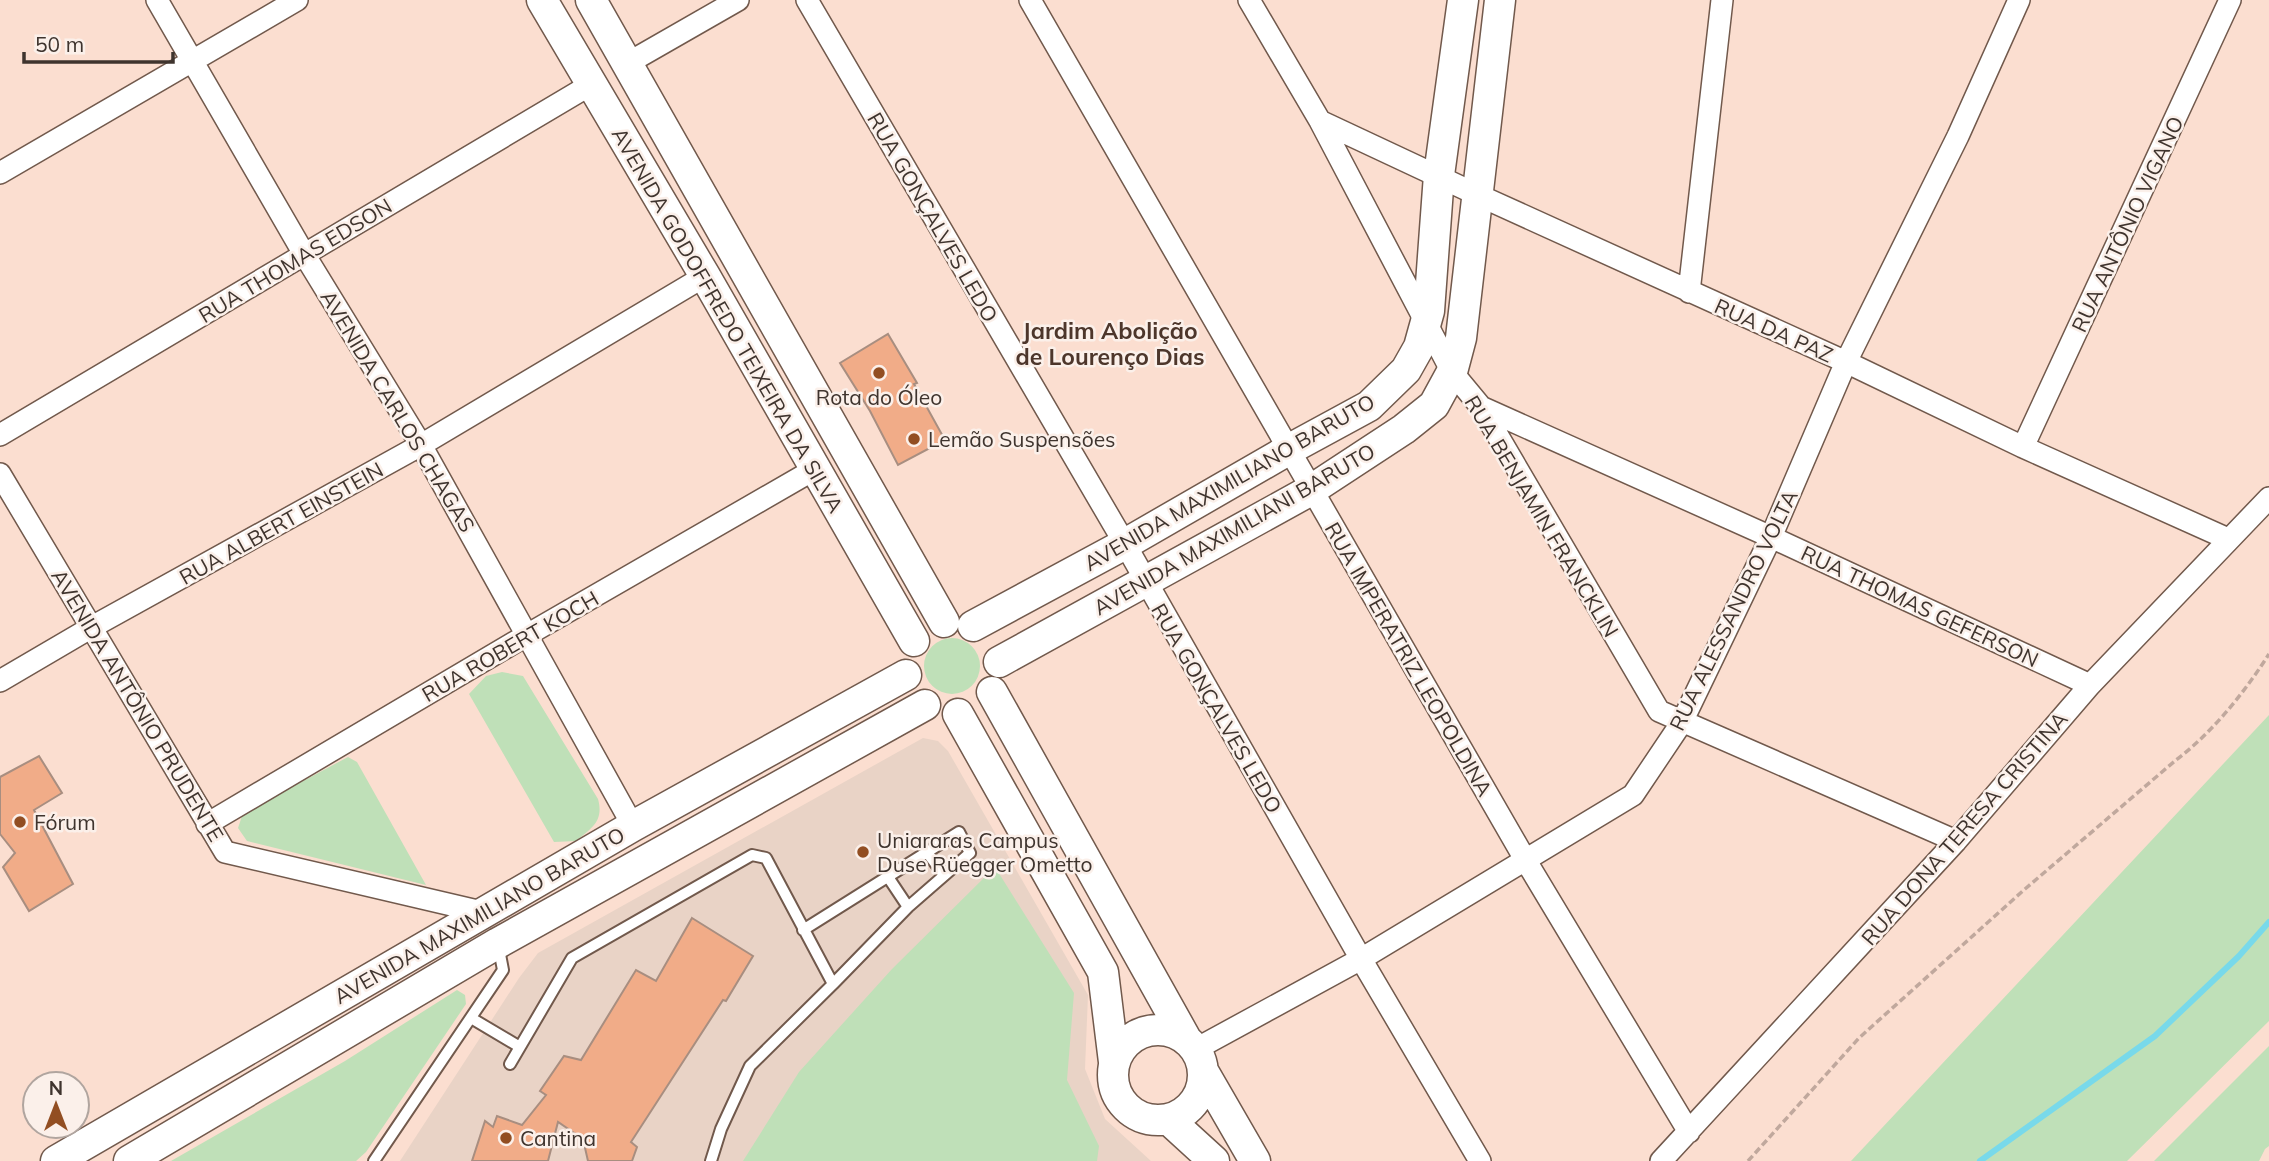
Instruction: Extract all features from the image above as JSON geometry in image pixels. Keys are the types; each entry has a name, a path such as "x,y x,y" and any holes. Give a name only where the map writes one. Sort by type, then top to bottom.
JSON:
{"street":[{"name":"AVENIDA CARLOS CHAGAS","path":"157,0 304,254 421,445 633,826"},
{"path":"0,173 297,0"},
{"name":"AVENIDA GODOFFREDO TEIXEIRA DA SILVA","path":"542,0 705,276 914,641"},
{"name":"AVENIDA GODOFFREDO TEIXEIRA DA SILVA","path":"591,0 944,622"},
{"path":"628,63 738,0"},
{"name":"RUA GONÇALVES LEDO","path":"807,0 1125,544 1361,959 1480,1161"},
{"name":"RUA IMPERATRIZ LEOPOLDINA","path":"1030,0 1526,861 1689,1132"},
{"name":"RUA BENJAMIN FRANCKLIN","path":"1250,0 1320,121 1452,372 1481,407 1659,711 1956,841"},
{"name":"AVENIDA MAXIMILIANO BARUTO","path":"973,626 1125,544 1369,406 1406,370 1419,347 1429,310 1439,175 1463,0"},
{"name":"AVENIDA MAXIMILIANI BARUTO","path":"999,662 1311,490 1404,429 1434,405 1452,372 1461,338 1500,0"},
{"path":"1689,292 1722,0"},
{"name":"RUA ALESSANDRO VOLTA","path":"1195,1053 1361,959 1633,795 1682,722 1771,537 1846,362 1958,136 2019,0"},
{"name":"RUA ANTÔNIO VIGANO","path":"2023,447 2230,0"},
{"name":"RUA THOMAS EDSON","path":"0,435 590,85"},
{"name":"RUA DA PAZ","path":"1320,121 1846,362 2023,447 2228,538"},
{"name":"RUA ALBERT EINSTEIN","path":"0,681 92,626 421,445 705,276"},
{"name":"RUA THOMAS GEFERSON","path":"1481,407 1771,537 2090,685"},
{"name":"RUA ROBERT KOCH","path":"207,824 815,469"},
{"name":"AVENIDA ANTÔNIO PRUDENTE","path":"0,474 225,852 486,913"},
{"name":"RUA DONA TERESA CRISTINA","path":"1661,1161 1956,841 2090,685 2269,498"},
{"path":"959,621 973,626 991,641 999,662 998,677 992,692 977,707 958,714 935,711 916,697 909,686 906,663 914,641 927,628 944,622 959,621"},
{"name":"AVENIDA MAXIMILIANO BARUTO","path":"56,1161 633,826 906,674"},
{"path":"992,692 1255,1161"},
{"name":"AVENIDA MAXIMILIANO BARUTO","path":"129,1161 498,943 925,705"},
{"path":"958,714 1103,972 1114,1062 1112,1077 1116,1093 1124,1106 1137,1116 1152,1120 1168,1119 1183,1113 1194,1103 1200,1091 1195,1053 1174,1032 1160,1029 1145,1031 1132,1037 1121,1047 1114,1062"},
{"path":"486,913 498,943"},
{"path":"1168,1119 1214,1161"}],"lane":[{"path":"711,1161 721,1129 750,1066 908,907 970,853 959,832 926,850 803,930"},
{"path":"926,850 944,875"},
{"path":"510,1064 572,958 752,855 766,858 833,984"},
{"path":"888,877 908,907"},
{"path":"374,1161 503,970 498,943"},
{"path":"471,1018 520,1047"}],"path":[{"path":"1748,1161 1859,1038 2025,889 2198,743 2255,676 2269,654"}],"shaded area":[{"name":"Uniararas Campus Duse Rüegger Ometto","path":"923,738 938,741 948,751 1088,995 1085,1069 1105,1119 1151,1161 400,1161 538,953"}],"green space":[{"path":"952,638 963,640 972,646 978,655 978,677 972,686 963,692 952,694 941,692 932,686 926,677 924,666 926,655 932,646 941,640"},
{"path":"502,672 523,676 598,799 598,819 592,828 576,841 554,842 469,694 486,676"},
{"path":"2269,715 2269,1021 2127,1161 1851,1161"},
{"path":"348,757 357,762 426,885 247,841 238,828 243,813"},
{"path":"995,867 1074,993 1067,1080 1099,1146 1097,1161 743,1161 799,1072 892,969"},
{"path":"457,990 465,995 466,1004 366,1152 356,1161 171,1161 345,1061"},
{"path":"2269,1046 2269,1146 2259,1161 2154,1161"}],"building":[{"path":"888,334 917,383 914,384 945,440 898,465 870,411 840,363"},
{"name":"Fórum","path":"39,756 62,793 34,810 73,884 29,911 3,867 15,853 0,834 0,777"},
{"path":"692,918 753,956 726,1001 723,1000 631,1142 637,1147 632,1161 588,1161 583,1139 558,1122 548,1161 472,1161 485,1121 493,1127 497,1116 522,1125 546,1095 540,1091 564,1056 581,1060 636,970 656,981"}],"waterway":[{"path":"1980,1161 2155,1036 2239,956 2269,922"}],"place":[{"name":"Rota do Óleo","path":"879,373"},
{"name":"Lemão Suspensões","path":"914,439"},
{"name":"Fórum","path":"20,822"},
{"name":"Uniararas Campus Duse Rüegger Ometto","path":"863,852"},
{"name":"Cantina","path":"506,1138"}],"district":[{"name":"Jardim Abolição de Lourenço Dias","path":"1110,343"}]}
